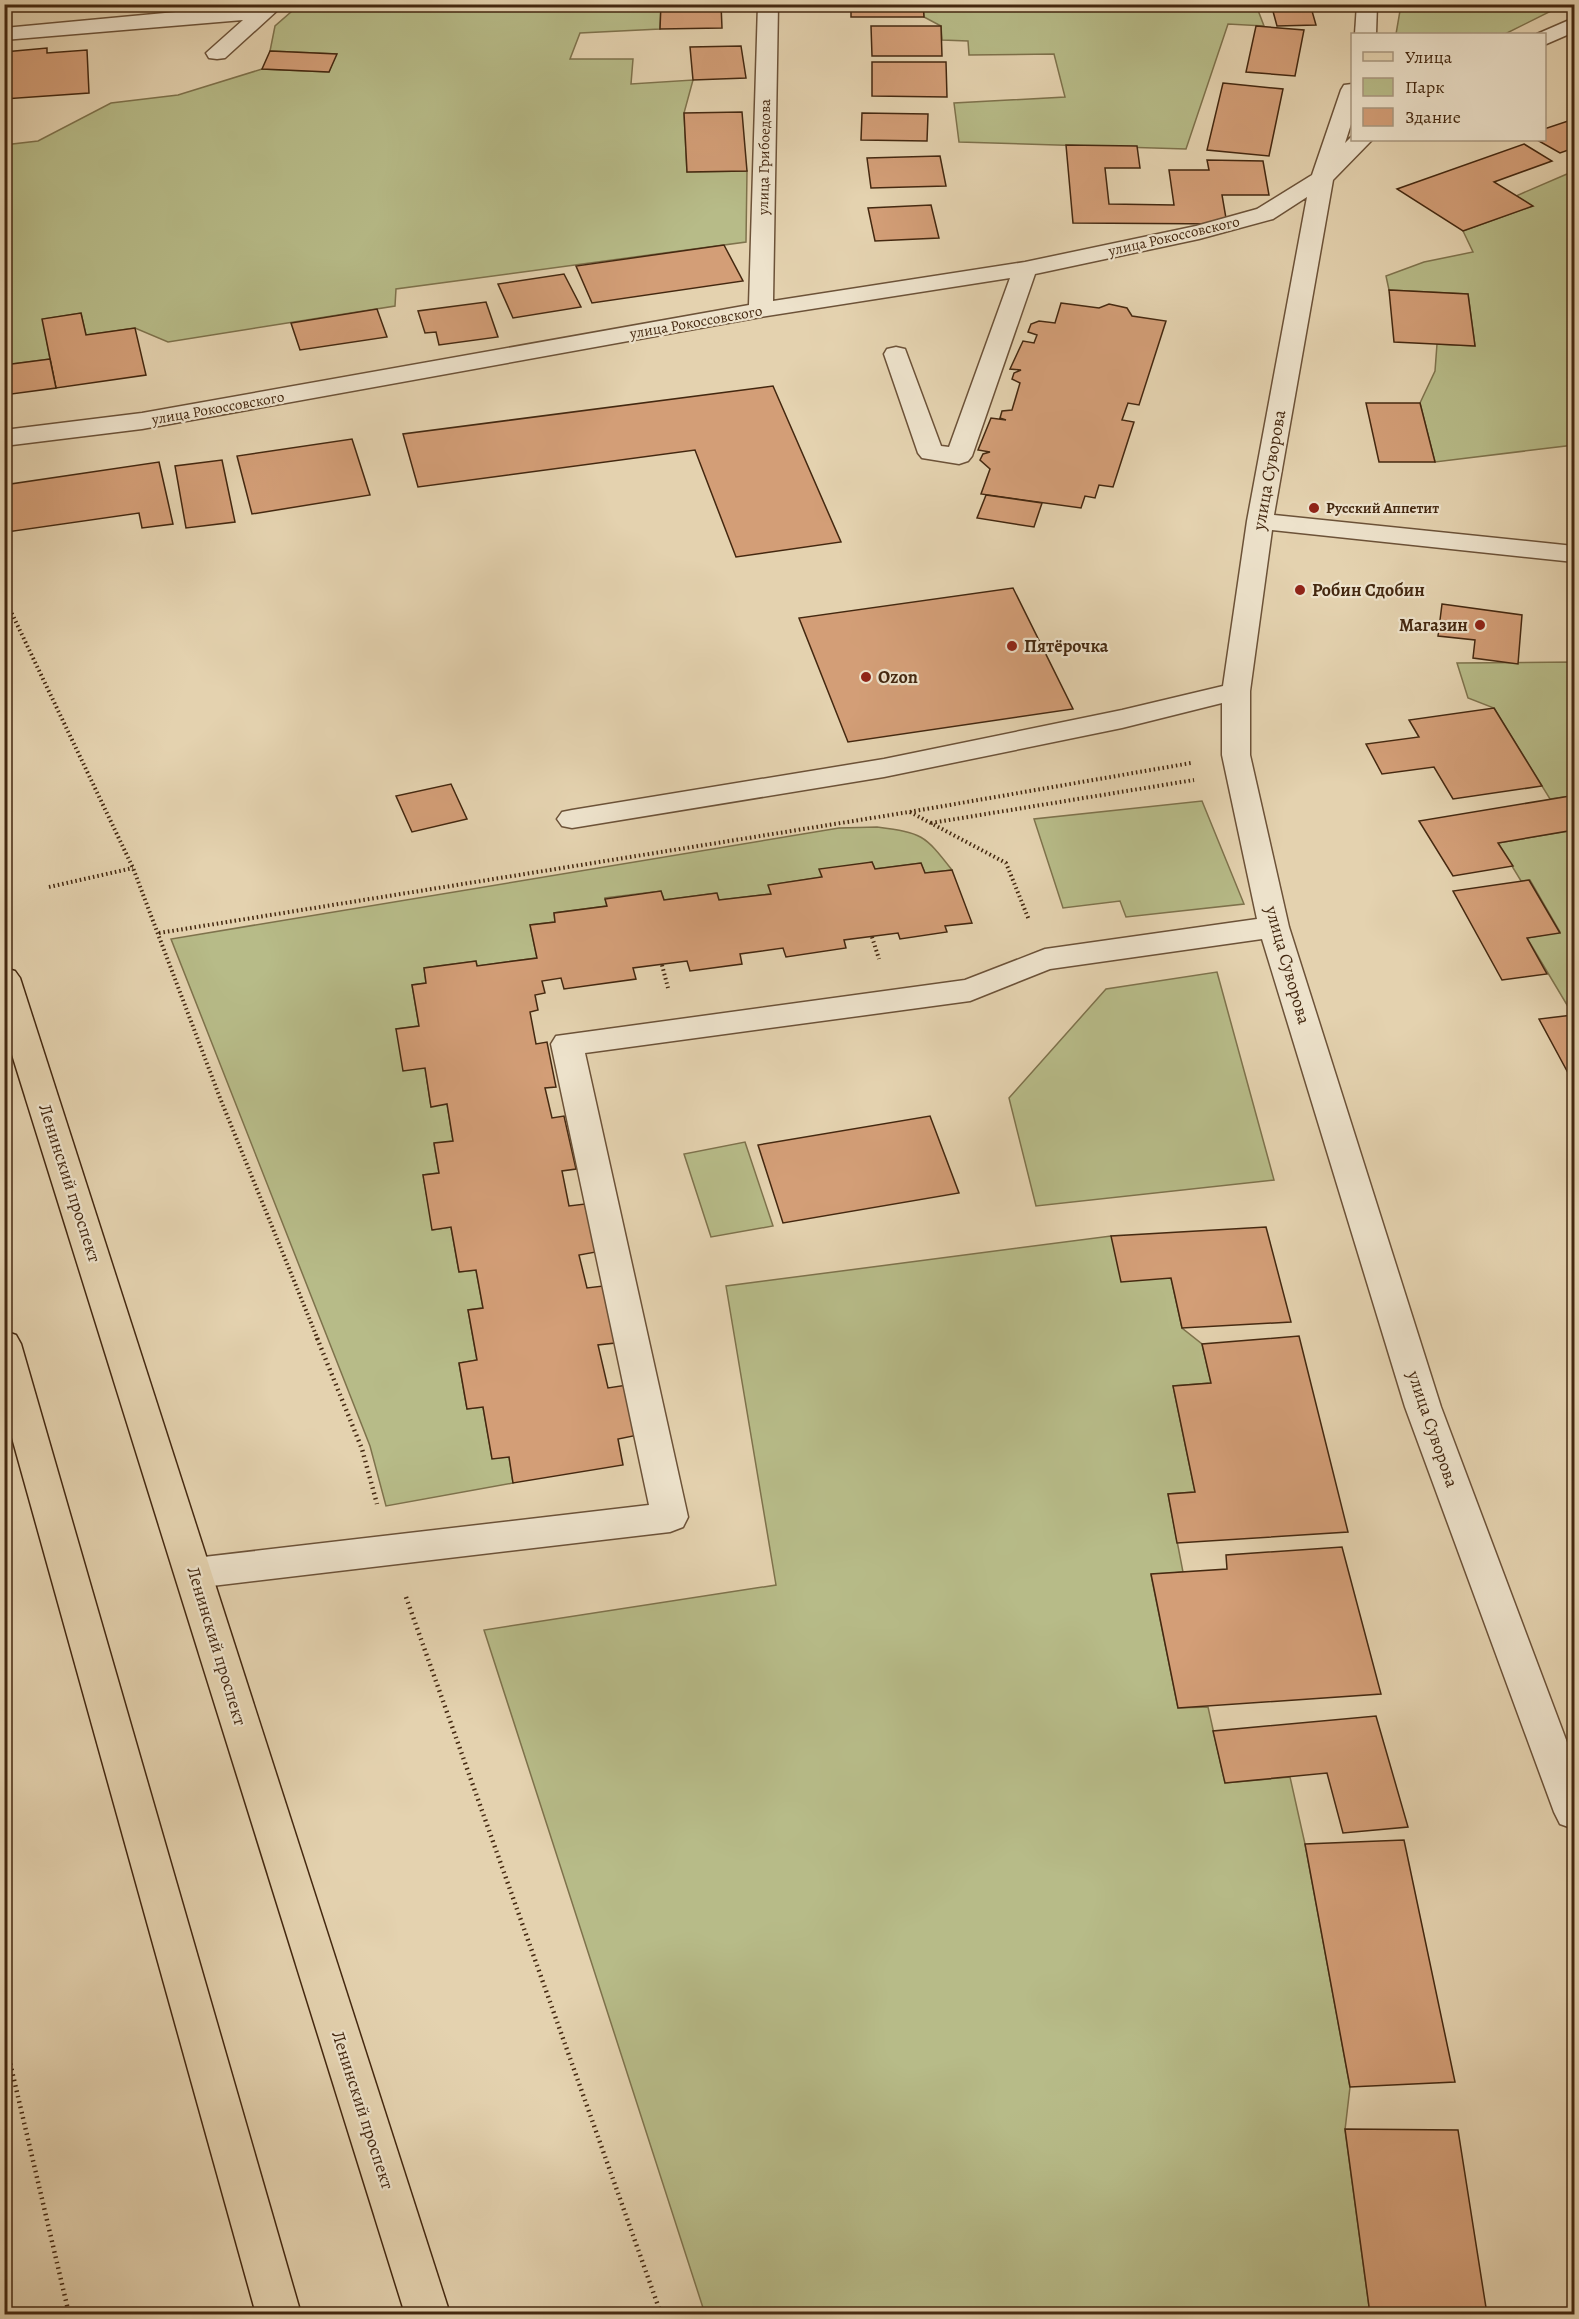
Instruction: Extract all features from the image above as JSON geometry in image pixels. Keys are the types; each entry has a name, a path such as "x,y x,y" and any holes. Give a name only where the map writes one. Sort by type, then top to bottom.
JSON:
{"main road":[{"name":"Ленинский проспект","path":"4,978 429,2314"},
{"path":"4,1344 12,1397 279,2314"}],"street":[{"name":"улица Грибоедова","path":"760,310 768,4"},
{"path":"1366,33 1367,4"},
{"path":"4,34 269,8"},
{"path":"217,53 269,8"},
{"path":"1546,38 1575,24"},
{"name":"улица Суворова","path":"1351,96 1322,178 1260,521 1236,691 1238,763 1274,927 1423,1407 1575,1812"},
{"name":"улица Рокоссовского","path":"4,438 142,421 760,310 1025,269 1199,232 1265,214 1322,178 1360,141"},
{"path":"896,354 931,453 959,456 1025,269"},
{"path":"1260,521 1575,554"},
{"path":"572,819 884,768 1122,720 1236,691"},
{"path":"195,1573 670,1517 567,1044 970,990 1045,959 1274,927"}],"path":[{"path":"4,597 133,868 220,1098 362,1449 390,1551 661,2314"},
{"path":"159,933 909,812 1238,763"},
{"path":"931,823 1238,763"},
{"path":"909,812 1006,863 1045,959"},
{"path":"49,887 133,868"},
{"path":"4,2037 69,2314"}],"green space":[{"path":"1401,4 1563,5 1507,33 1396,33"},
{"path":"299,5 661,5 660,29 580,33 570,59 633,59 631,84 693,80 684,113 687,172 747,171 746,242 396,289 395,306 168,342 135,328 86,335 81,313 43,319 50,359 5,365 4,145 38,141 111,103 178,95 262,69 329,72 336,54 270,51 275,26"},
{"path":"923,5 1256,5 1264,26 1228,24 1186,149 959,142 954,103 1065,97 1054,54 969,55 968,41 942,40 941,26 924,17"},
{"path":"1574,171 1574,445 1435,462 1420,403 1435,371 1437,344 1475,346 1468,294 1389,290 1386,276 1424,262 1473,252 1463,231 1532,206 1516,196"},
{"path":"1574,662 1574,802 1570,796 1550,799 1494,708 1468,698 1457,663"},
{"path":"1202,801 1244,904 1126,917 1120,901 1063,908 1034,819"},
{"path":"877,827 904,831 921,837 935,849 952,870 925,873 921,863 875,869 872,862 822,877 769,885 771,894 719,900 716,893 664,900 661,891 605,898 607,906 554,913 555,922 530,925 537,958 477,966 476,961 424,968 426,983 412,985 419,1026 396,1029 425,1068 431,1106 447,1104 453,1141 434,1144 439,1173 423,1175 433,1230 451,1227 459,1272 476,1270 483,1308 468,1310 477,1360 459,1363 467,1409 483,1407 492,1458 509,1457 513,1483 386,1506 370,1446 171,939 839,828"},
{"path":"1574,830 1573,1015 1527,938 1560,932 1530,880 1521,881 1498,843"},
{"path":"1217,972 1274,1180 1036,1206 1009,1098 1106,989"},
{"path":"745,1142 773,1226 711,1237 684,1154"},
{"path":"1111,1236 1171,1278 1182,1328 1202,1344 1211,1383 1173,1386 1195,1492 1168,1494 1183,1572 1151,1575 1178,1708 1208,1707 1225,1783 1290,1777 1305,1844 1350,2087 1345,2130 1370,2314 705,2314 484,1630 776,1585 726,1286"}],"building":[{"path":"661,4 721,4 722,28 660,29"},
{"path":"851,4 923,4 924,17 851,17"},
{"path":"1271,4 1310,4 1316,25 1277,26"},
{"path":"871,26 941,26 942,56 872,56"},
{"path":"1256,26 1304,30 1295,76 1246,72"},
{"path":"741,46 746,78 693,80 690,47"},
{"path":"47,48 47,53 87,50 89,93 4,99 4,52"},
{"path":"270,51 337,54 329,72 262,69"},
{"path":"872,62 946,62 947,97 872,96"},
{"path":"1223,83 1283,89 1269,156 1207,150"},
{"path":"742,112 747,171 687,172 684,113"},
{"path":"862,113 928,114 927,141 861,140"},
{"path":"1574,119 1574,148 1560,153 1539,141 1546,141 1546,128"},
{"path":"1524,144 1552,161 1494,182 1533,206 1463,231 1397,189"},
{"path":"1066,145 1137,146 1140,168 1105,168 1109,204 1174,205 1169,170 1209,170 1207,160 1263,161 1269,195 1222,195 1227,224 1073,223"},
{"path":"940,156 946,186 871,188 867,158"},
{"path":"931,205 939,238 875,241 868,208"},
{"path":"724,245 743,281 592,303 576,266"},
{"path":"564,274 581,307 513,318 498,284"},
{"path":"1389,290 1468,294 1475,346 1394,342"},
{"path":"486,302 498,337 439,345 436,332 425,333 418,311"},
{"path":"1061,303 1099,308 1109,304 1127,308 1132,316 1166,321 1139,405 1128,403 1122,420 1134,422 1113,487 1099,485 1095,498 1085,496 1081,508 981,494 990,469 980,460 983,454 990,452 978,450 991,418 1006,420 1000,418 1002,411 1012,410 1020,383 1012,379 1014,373 1021,370 1010,369 1023,341 1034,343 1037,335 1028,332 1031,324 1039,321 1055,323"},
{"path":"377,309 387,337 300,350 291,323"},
{"path":"81,313 86,335 135,328 146,375 56,388 42,319"},
{"path":"50,359 56,388 4,395 4,365"},
{"path":"773,386 841,542 736,557 695,450 418,487 403,434"},
{"path":"1366,403 1420,403 1435,462 1379,462"},
{"path":"352,439 370,495 252,514 237,456"},
{"path":"222,460 235,522 186,528 175,466"},
{"path":"159,462 173,524 142,528 139,513 7,532 4,514 4,485"},
{"path":"986,495 1042,503 1034,527 977,518"},
{"path":"1013,588 1073,709 848,742 799,618"},
{"name":"Магазин","path":"1442,604 1522,615 1518,664 1473,658 1475,640 1438,636"},
{"path":"1494,708 1542,786 1453,799 1434,767 1382,774 1366,744 1419,737 1409,720"},
{"path":"451,784 467,819 412,832 396,796"},
{"path":"1570,796 1574,802 1574,830 1498,843 1513,866 1453,876 1419,821"},
{"path":"872,862 875,869 921,863 925,873 952,870 972,923 945,926 947,932 900,939 898,933 844,940 846,948 786,957 783,948 740,954 742,964 690,971 687,961 633,968 636,979 564,989 561,978 542,981 545,993 535,995 538,1010 530,1012 536,1044 547,1042 556,1087 545,1088 552,1118 564,1116 576,1169 562,1171 569,1206 585,1204 596,1252 579,1255 587,1288 603,1286 615,1343 598,1345 608,1388 627,1385 638,1435 618,1439 623,1465 513,1483 509,1457 492,1459 483,1407 467,1409 459,1363 477,1360 468,1310 483,1308 476,1270 459,1272 451,1227 432,1230 423,1175 439,1173 434,1143 453,1141 447,1104 431,1107 425,1068 403,1071 396,1029 419,1026 412,985 426,983 424,968 476,961 477,966 537,958 530,925 555,922 554,913 607,906 605,899 661,891 664,900 717,893 719,900 771,894 768,885 822,877 819,869"},
{"path":"1529,880 1560,933 1527,938 1547,974 1502,980 1453,891"},
{"path":"1574,1015 1574,1084 1539,1019"},
{"path":"930,1116 959,1193 783,1223 758,1145"},
{"path":"1266,1227 1291,1322 1182,1328 1171,1278 1121,1282 1111,1236"},
{"path":"1299,1336 1348,1532 1177,1543 1168,1494 1195,1492 1173,1386 1211,1383 1202,1344"},
{"path":"1342,1547 1381,1694 1178,1708 1151,1574 1227,1569 1226,1555"},
{"path":"1376,1716 1408,1827 1343,1833 1327,1773 1225,1783 1213,1731"},
{"path":"1404,1840 1455,2082 1350,2087 1305,1844"},
{"path":"1345,2129 1458,2130 1487,2314 1370,2314"}],"place":[{"name":"Русский Аппетит","path":"1314,508"},
{"name":"Робин Сдобин","path":"1300,590"},
{"name":"Магазин","path":"1480,625"},
{"name":"Пятёрочка","path":"1012,646"},
{"name":"Ozon","path":"866,677"}]}
